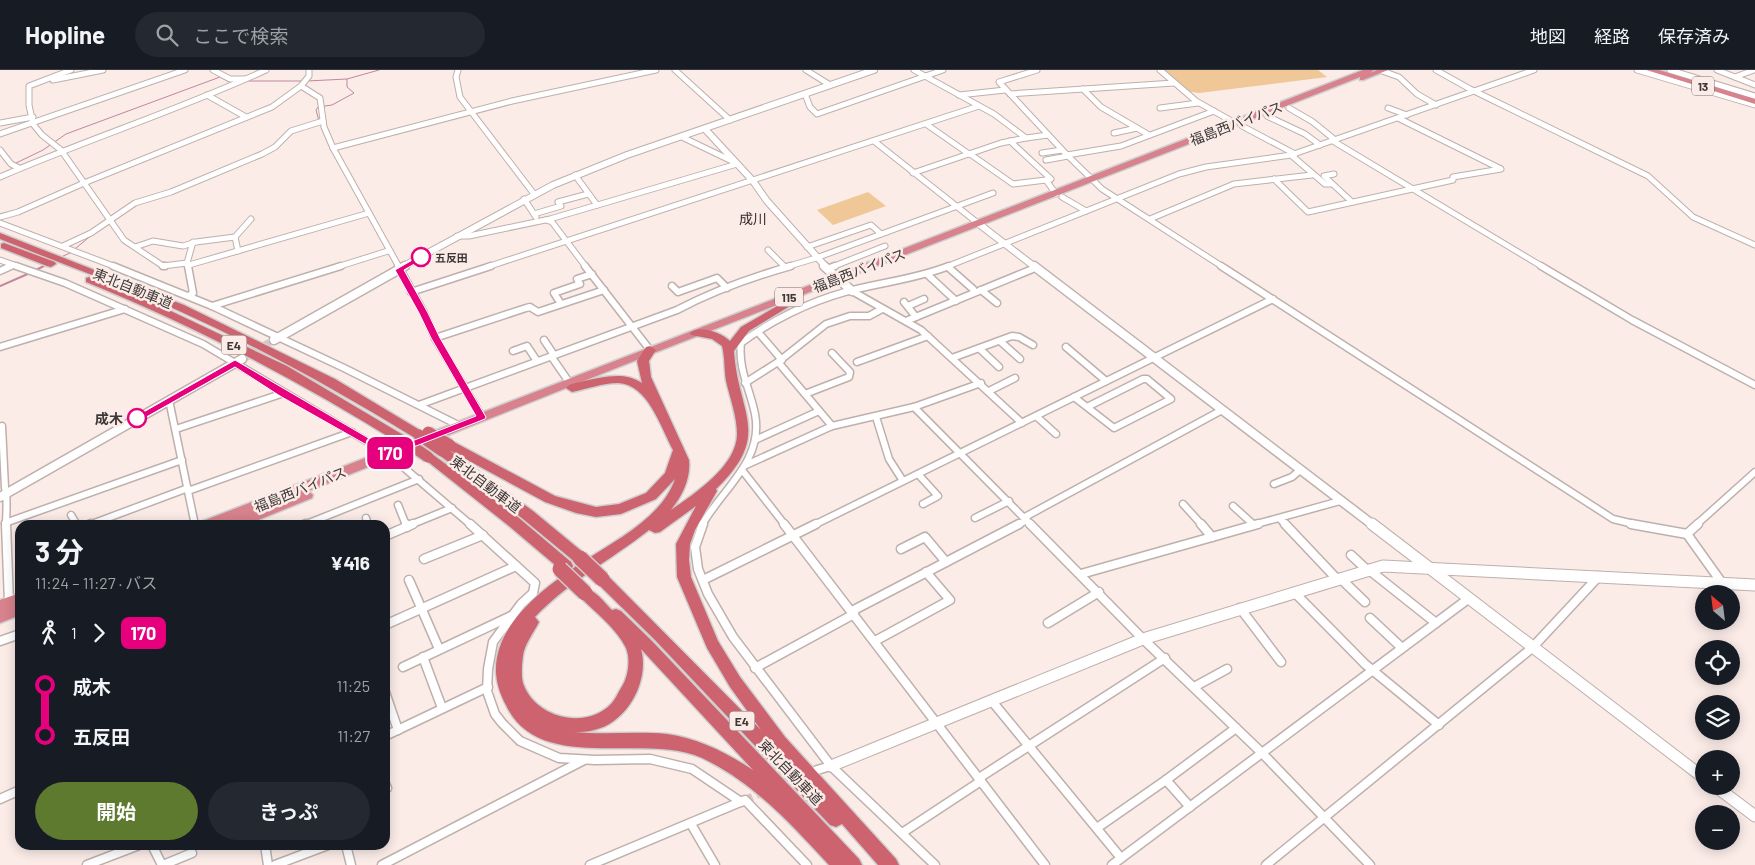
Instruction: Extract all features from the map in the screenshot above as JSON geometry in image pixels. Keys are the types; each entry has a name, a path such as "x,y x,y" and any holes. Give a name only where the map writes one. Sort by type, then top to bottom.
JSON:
{"highway":[{"name":"福島西バイパス","path":"222,520 392,457 482,417 570,385 643,362 786,304 846,286 886,260 981,226 1238,125 1370,70"},
{"name":"福島西バイパス","path":"1238,125 1267,116 1383,70"},
{"path":"1642,70 1737,97"},
{"name":"13","path":"1651,70 1737,97 1755,100"},
{"name":"13","path":"1660,70 1755,100"},
{"path":"1666,70 1724,89"},
{"name":"福島西バイパス","path":"244,520 650,350 695,333 846,286 981,226"},
{"name":"東北自動車道","path":"0,236 44,252 58,262 181,322 254,354 335,398 428,457 514,522 563,568 593,587 660,636 880,865"},
{"name":"東北自動車道","path":"0,245 34,258 58,262 180,307 331,382 446,448 580,558 593,587 853,865"},
{"path":"593,587 631,644 635,658 634,678 622,702 609,714 586,725 561,725 533,713 521,699 516,689 514,680 515,659 527,628 553,602 697,497 727,471 739,454 743,435 729,362 729,350 745,329 786,304"},
{"path":"695,333 710,334 720,339 729,350"},
{"path":"650,350 643,362 643,369 656,403 683,459 682,480 675,494 652,521 544,599 527,615 509,644 503,667 503,676 508,695 518,714 529,724 558,738 595,742 658,741 693,747 729,762 744,771 771,795 841,865"},
{"path":"570,385 629,381 639,386 656,403"},
{"path":"446,448 550,499 576,508 596,512 621,509 651,496 671,475 679,450"},
{"path":"717,480 689,529 683,544 682,560 684,577 712,644 735,682 779,742 890,865"},
{"path":"0,616 12,604"}],"street":[{"path":"71,70 35,82 28,87 33,124 42,135 61,150 124,240 163,266 188,264 369,213"},
{"path":"35,82 103,70"},
{"path":"0,134 185,70"},
{"path":"213,70 230,79 248,79"},
{"path":"0,178 61,150 248,79 266,70"},
{"path":"0,217 18,212 84,182 272,107 300,86 309,76 309,70"},
{"path":"465,70 458,70 456,77 458,92 470,112 534,194"},
{"path":"333,148 470,112 618,77 656,70"},
{"path":"675,70 730,120"},
{"path":"806,70 830,85"},
{"path":"276,339 534,194 575,176 874,70"},
{"path":"914,70 980,106 1026,138"},
{"path":"805,94 810,107 817,114 943,70"},
{"path":"1037,70 999,82 1066,154 1094,181 1117,199 1613,519 1624,523 1687,534 1722,584"},
{"path":"1160,70 1198,102 1293,154 1312,175 1325,184 1332,184"},
{"path":"1383,70 1400,77 1417,94 1436,104"},
{"path":"1436,70 1472,91 1648,176 1693,217 1755,245"},
{"path":"935,865 831,766 755,668 724,623 695,561 695,546 698,535 708,516 744,467 754,450 756,424 739,353 741,343 758,332 819,302 846,286 902,282 928,275 1196,168 1275,159 1293,154 1534,70"},
{"path":"1637,70 1755,100"},
{"path":"1670,70 1755,100"},
{"path":"1717,70 1755,85"},
{"path":"1735,77 1754,70"},
{"path":"959,94 1174,83"},
{"path":"300,86 320,98 322,121 333,148 435,338 482,417"},
{"path":"1083,89 1101,107 1149,135"},
{"path":"207,95 246,117"},
{"path":"1160,108 1198,102"},
{"path":"412,292 980,106"},
{"path":"1288,108 1313,122 1334,140 1411,188 1632,320 1755,385"},
{"path":"1388,108 1407,115"},
{"path":"1046,160 1066,154 1121,146 1214,111"},
{"path":"1267,116 1305,134 1320,145"},
{"path":"0,123 33,117"},
{"path":"1274,179 1308,212 1453,180 1453,177 1502,167 1398,118"},
{"path":"63,246 91,233 135,203 171,192 267,152 291,130 322,121"},
{"path":"926,124 1013,184 1051,179 1010,141"},
{"path":"1114,133 1137,128"},
{"path":"705,129 753,181 767,201 827,269 846,286 928,336 1022,422"},
{"path":"913,173 1010,141 1048,135"},
{"path":"682,137 731,162 737,163"},
{"path":"874,141 1035,268 1695,771"},
{"path":"0,150 11,164 20,168"},
{"path":"1042,153 1066,154"},
{"path":"457,236 469,236 542,221 737,163"},
{"path":"1334,174 1324,176 1352,202"},
{"path":"1150,219 1234,184 1312,175"},
{"path":"575,176 597,205"},
{"path":"1046,180 1059,195 1086,212"},
{"path":"419,405 633,327 727,288 784,267 816,258 993,193"},
{"path":"534,214 561,206 558,202 588,194"},
{"path":"524,200 534,214 542,221 552,222 650,350"},
{"path":"135,247 153,241 174,246 234,237 251,219"},
{"path":"0,223 63,246 212,306 276,339 460,426"},
{"path":"807,247 871,225 881,234"},
{"path":"234,237 238,251"},
{"path":"189,296 193,293 188,264 193,242"},
{"path":"827,269 885,246"},
{"path":"768,250 784,267"},
{"path":"875,250 886,260"},
{"path":"212,306 388,251"},
{"path":"0,260 125,309 238,361 284,393 392,457 483,535 535,583 533,593 512,615 493,642 488,687 496,714 520,741 559,758 595,760 650,759 692,770 741,802"},
{"path":"0,271 13,266"},
{"path":"948,267 973,289"},
{"path":"906,321 1035,268"},
{"path":"561,304 554,293 580,284 577,279 592,274"},
{"path":"928,275 956,301"},
{"path":"672,286 678,292 717,278 727,288"},
{"path":"435,338 526,308 530,307 538,312 604,290"},
{"path":"981,290 997,304"},
{"path":"916,317 906,304 924,299"},
{"path":"703,580 1274,300"},
{"path":"0,346 125,309"},
{"path":"745,383 780,361 826,324 850,316 868,316 882,309"},
{"path":"758,332 832,426"},
{"path":"857,362 928,336"},
{"path":"952,358 1014,336 1033,344"},
{"path":"544,340 570,385"},
{"path":"1000,341 1020,359"},
{"path":"513,351 527,346 537,361"},
{"path":"1066,347 1106,381"},
{"path":"980,349 999,367"},
{"path":"805,394 849,377 850,372 832,353"},
{"path":"4,495 238,361"},
{"path":"989,391 1015,378"},
{"path":"1074,397 1114,428 1171,399 1147,379 1143,379 1087,407"},
{"path":"744,467 832,426 914,407 981,384"},
{"path":"176,429 284,393"},
{"path":"169,400 194,520"},
{"path":"914,407 961,452 1143,638 1262,754 1370,865"},
{"path":"755,668 1222,410"},
{"path":"756,440 820,411"},
{"path":"1036,416 1056,434"},
{"path":"876,417 882,443 894,472 903,481"},
{"path":"2,426 5,523 12,604"},
{"path":"103,520 352,432"},
{"path":"5,523 182,460"},
{"path":"744,467 793,536 1045,865"},
{"path":"1274,484 1292,477 1300,470"},
{"path":"1687,534 1755,472"},
{"path":"918,474 938,496 923,504"},
{"path":"316,520 419,479"},
{"path":"975,518 1009,501"},
{"path":"1081,574 1340,501"},
{"path":"1183,504 1212,537"},
{"path":"398,505 408,527"},
{"path":"1233,506 1254,526"},
{"path":"390,534 452,508"},
{"path":"71,515 73,520"},
{"path":"1280,519 1338,578 1365,602"},
{"path":"424,559 483,535"},
{"path":"901,549 925,537 946,562"},
{"path":"1351,555 1436,623"},
{"path":"390,624 516,566"},
{"path":"816,770 831,766 1143,638 1367,569 1383,566 1428,567 1755,585"},
{"path":"874,641 950,600 926,572"},
{"path":"1266,865 1532,648 1599,576"},
{"path":"409,580 439,649"},
{"path":"1048,623 1099,592"},
{"path":"1293,592 1364,664 1439,725"},
{"path":"1112,865 1468,599"},
{"path":"1240,608 1281,662"},
{"path":"403,667 512,615"},
{"path":"1370,618 1402,648"},
{"path":"0,641 15,636"},
{"path":"423,657 442,708"},
{"path":"902,832 1029,746 1165,658"},
{"path":"1194,687 1227,670"},
{"path":"390,734 488,687"},
{"path":"991,700 1121,858"},
{"path":"390,708 398,730"},
{"path":"1097,828 1236,728"},
{"path":"382,865 586,758"},
{"path":"1166,780 1190,807"},
{"path":"0,799 15,792"},
{"path":"1727,795 1755,816"},
{"path":"590,865 745,800 807,865"},
{"path":"691,824 715,865"},
{"path":"87,865 126,850"},
{"path":"155,850 163,865 192,853"},
{"path":"266,850 268,865"},
{"path":"274,865 314,850"},
{"path":"347,850 351,865"}],"shaded area":[{"path":"1164,70 1318,70 1327,77 1199,93 1185,91"},
{"path":"868,192 886,206 833,225 817,210"}],"waterway":[{"path":"347,79 379,70"},
{"path":"14,164 43,150 66,134 220,77 229,82 235,81"},
{"path":"307,81 347,79"},
{"path":"319,121 316,110 318,107 332,105 354,93 347,87 347,79"},
{"path":"245,81 302,81"},
{"path":"61,257 70,253 93,234"},
{"path":"41,267 45,265"},
{"path":"36,270 44,266"},
{"path":"0,286 30,273"}],"tunnel":[{"path":"242,359 274,340"},
{"path":"745,800 766,791"}],"bus line":[{"name":"170","path":"137,418 235,363 388,454 482,417 435,338 424,313 399,270 421,257"}],"place":[{"name":"五反田","path":"421,257"},
{"name":"成木","path":"137,418"}],"district":[{"name":"成川","path":"753,218"}]}
